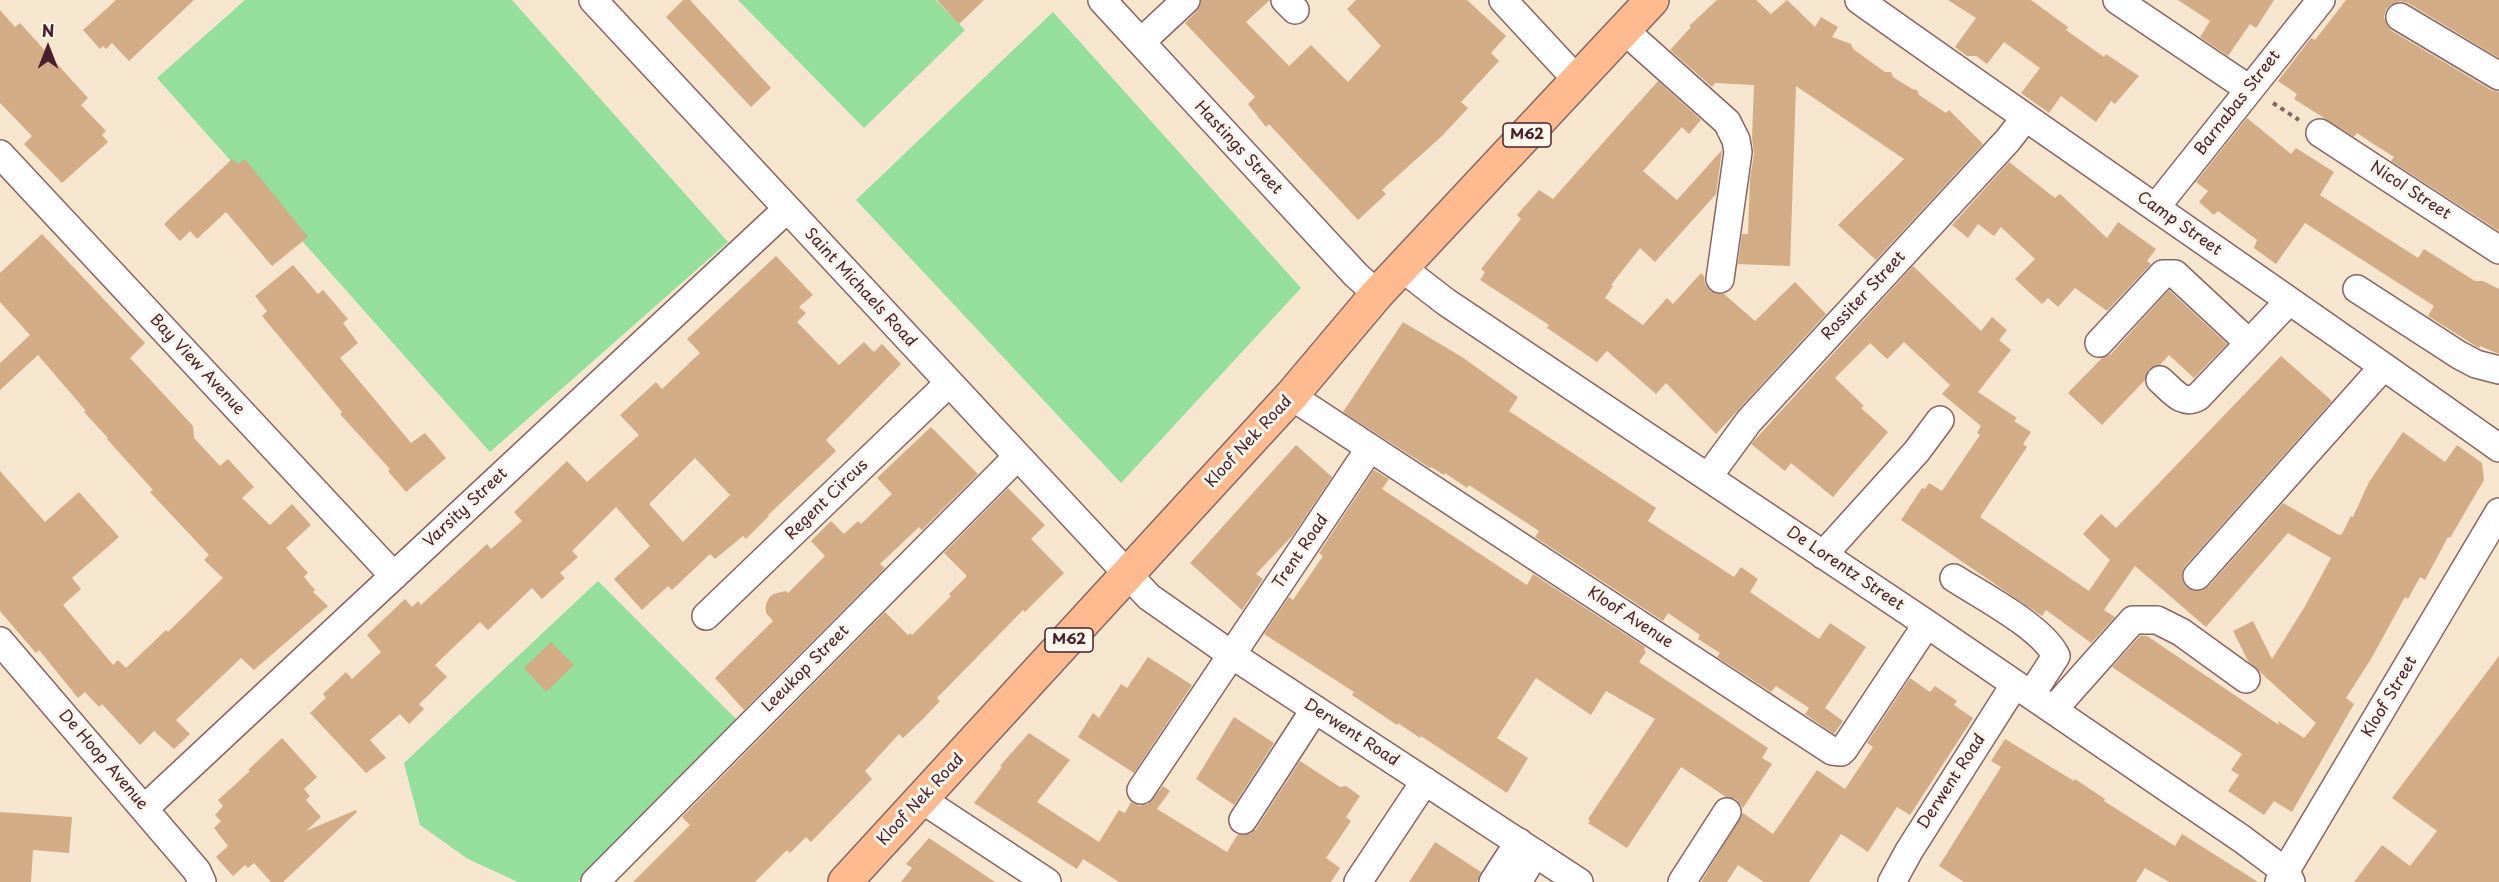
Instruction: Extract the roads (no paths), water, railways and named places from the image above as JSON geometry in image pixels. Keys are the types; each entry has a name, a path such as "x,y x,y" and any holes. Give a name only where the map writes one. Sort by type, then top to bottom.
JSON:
{"main road":[{"name":"Kloof Nek Road","path":"845,882 1291,396 1377,294 1652,0"}],"street":[{"name":"Saint Michaels Road","path":"593,0 1128,576"},
{"name":"Hastings Street","path":"1102,0 1356,275 1377,294"},
{"path":"1141,42 1186,0"},
{"path":"1503,0 1578,81"},
{"name":"Camp Street","path":"1859,0 2499,448"},
{"path":"2117,0 2259,95"},
{"name":"Barnabas Street","path":"2156,207 2259,95 2321,0"},
{"path":"2400,17 2499,76"},
{"path":"1624,30 1727,122 1733,130 1738,152 1720,279"},
{"name":"Rossiter Street","path":"1708,477 1749,421 2008,140 2025,118"},
{"name":"Nicol Street","path":"2311,127 2499,250"},
{"name":"Bay View Avenue","path":"0,154 394,576"},
{"name":"Varsity Street","path":"145,808 787,208"},
{"name":"De Lorentz Street","path":"1402,268 1446,302 1927,624 2242,839 2286,879"},
{"path":"2099,343 2163,274 2169,272 2175,274 2249,344"},
{"path":"2356,289 2459,355 2476,364 2499,370"},
{"path":"2160,380 2183,400 2191,401 2198,397 2289,301"},
{"path":"2197,576 2383,367"},
{"name":"Regent Circus","path":"706,616 949,383"},
{"name":"Kloof Avenue","path":"1291,396 1832,751 1841,752 1844,748 1927,624"},
{"path":"1823,555 1913,457 1940,420"},
{"name":"Trent Road","path":"1142,790 1370,448"},
{"name":"Leeukop Street","path":"595,882 1017,456"},
{"name":"Kloof Street","path":"2286,879 2499,512"},
{"name":"Derwent Road","path":"1128,576 1149,597 1232,655 1579,882"},
{"name":"Derwent Road","path":"1892,882 1909,851 2023,689 2056,656 2050,645 2031,628 1954,578"},
{"path":"2053,710 2133,620 2157,620 2173,628 2246,679"},
{"name":"De Hoop Avenue","path":"0,641 145,808 196,871 202,882"},
{"path":"1243,820 1315,709"},
{"path":"1358,882 1425,781"},
{"path":"921,799 1047,882"},
{"path":"1682,882 1727,812"},
{"path":"1493,882 1527,848"},
{"path":"1518,882 1527,848"}]}
